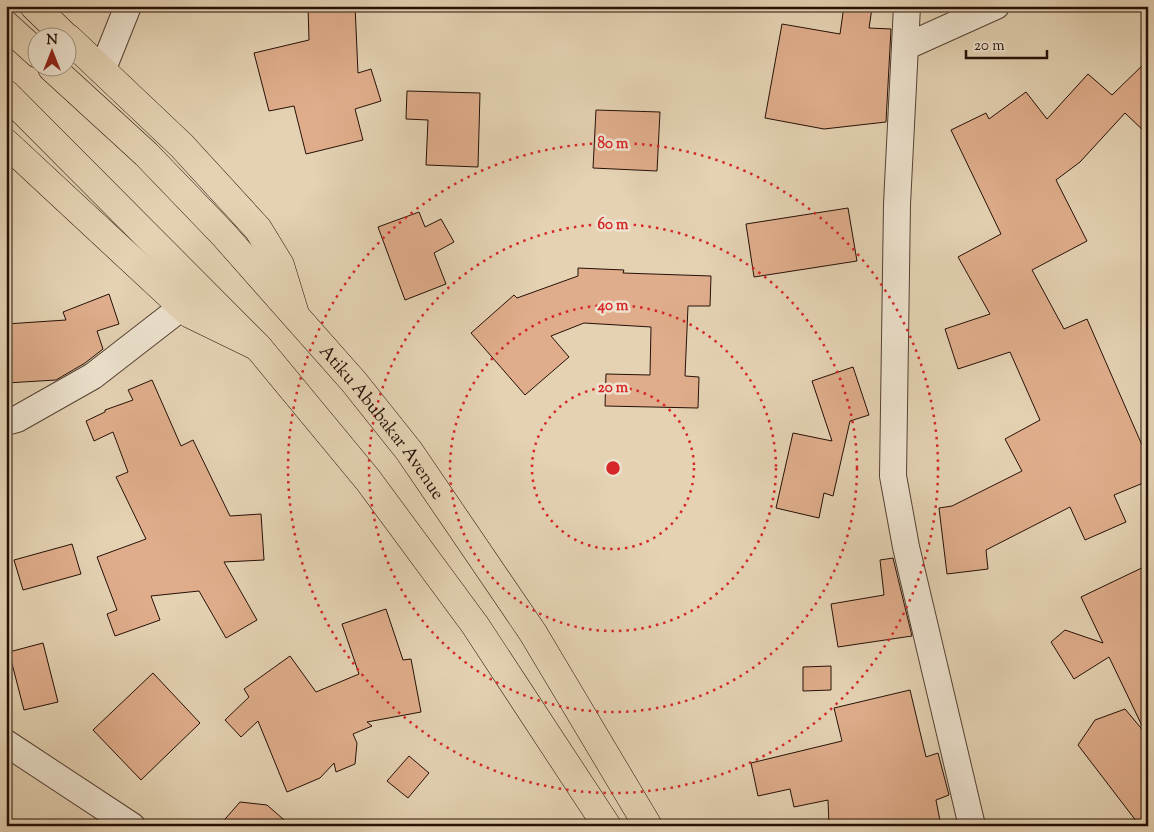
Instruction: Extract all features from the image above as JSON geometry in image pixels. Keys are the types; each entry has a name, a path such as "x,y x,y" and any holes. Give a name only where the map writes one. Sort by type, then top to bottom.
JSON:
{"main road":[{"path":"34,6 57,28"},
{"path":"6,25 28,45"},
{"path":"78,48 182,146 258,229 280,265 295,314"},
{"name":"Atiku Abubakar Avenue","path":"63,78 146,154 229,240 295,314 410,451 532,633 648,826"},
{"path":"6,94 258,347 368,480 475,625 607,826"},
{"path":"6,143 182,307 222,331 258,347"}],"street":[{"path":"102,71 128,6"},
{"path":"907,6 897,204 893,476 906,547 972,826"},
{"path":"905,47 996,6"},
{"path":"6,422 17,419 93,376 182,307"},
{"path":"6,743 132,826"}],"building":[{"path":"308,6 355,6 358,73 371,69 381,101 355,109 363,140 306,154 294,106 269,111 254,53 309,40"},
{"path":"844,6 872,8 869,28 891,29 886,122 824,129 765,118 782,24 840,34"},
{"path":"1148,60 1148,135 1125,113 1080,162 1056,180 1087,241 1032,270 1064,329 1087,319 1142,445 1148,442 1148,481 1114,495 1126,522 1085,540 1070,507 986,550 988,569 947,574 939,508 952,506 1022,471 1005,439 1040,420 1010,352 958,369 945,329 990,314 958,257 1001,234 951,130 986,113 989,119 1026,92 1047,119 1088,74 1112,95"},
{"path":"407,91 480,93 478,167 426,165 428,120 406,119"},
{"path":"596,110 660,112 657,171 593,168"},
{"path":"848,208 857,261 754,277 746,224"},
{"path":"419,212 425,227 441,219 454,242 434,253 446,284 405,300 378,227"},
{"path":"578,268 624,270 623,273 711,276 710,306 688,306 685,376 699,377 698,408 605,406 606,374 650,375 651,327 584,323 551,336 569,357 525,395 471,333 514,295 517,298 578,276"},
{"path":"109,294 119,324 97,331 103,349 85,363 56,380 6,383 6,324 66,320 63,312"},
{"path":"853,367 869,415 850,421 833,496 824,493 819,518 776,508 793,433 832,441 812,381"},
{"path":"152,380 181,446 193,440 230,516 261,514 264,560 224,562 257,620 226,638 199,591 151,596 160,620 115,636 107,614 117,610 97,557 146,539 116,477 128,472 113,432 94,441 86,421 105,412 105,410 133,400 128,390"},
{"path":"72,544 81,574 23,590 14,560"},
{"path":"893,558 912,636 838,647 831,604 884,595 880,560"},
{"path":"1148,565 1148,826 1140,826 1078,745 1095,720 1125,709 1146,734 1109,657 1074,679 1051,642 1065,630 1103,643 1081,597"},
{"path":"386,609 403,660 411,659 421,712 367,722 372,726 353,734 357,743 355,764 336,772 334,763 320,778 287,792 258,721 241,737 225,720 249,697 244,689 290,656 316,692 359,674 342,624"},
{"path":"43,643 58,702 24,710 9,652"},
{"path":"831,666 831,690 803,691 803,667"},
{"path":"153,673 200,723 141,780 93,730"},
{"path":"910,690 926,757 938,753 949,795 936,800 941,826 829,826 828,800 794,807 790,789 758,796 751,763 842,741 834,708"},
{"path":"409,756 429,773 408,798 387,781"},
{"path":"240,802 267,805 291,826 219,826"}]}
